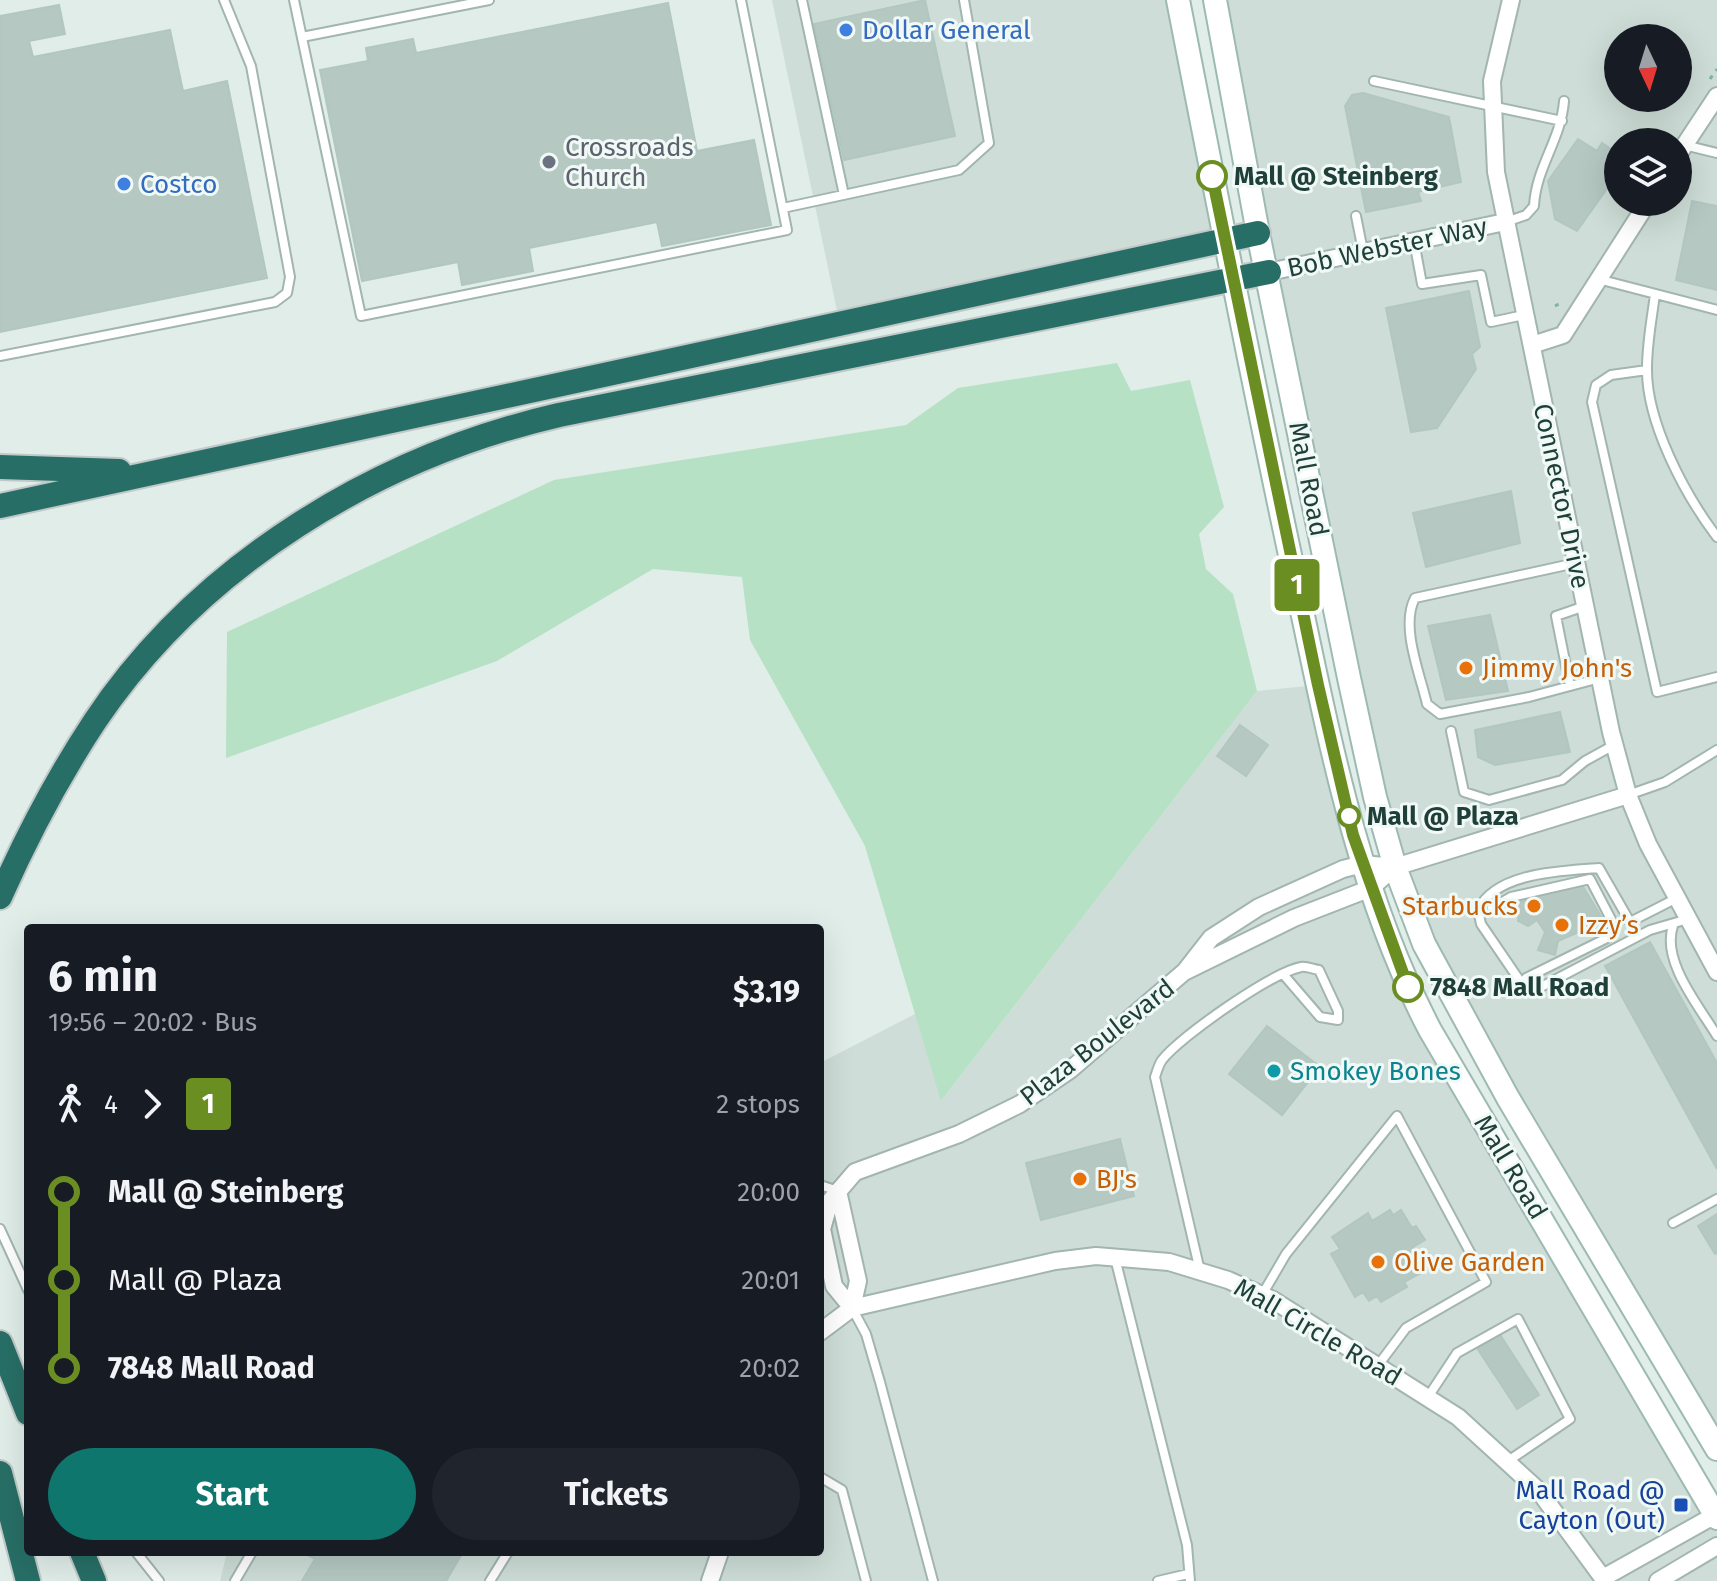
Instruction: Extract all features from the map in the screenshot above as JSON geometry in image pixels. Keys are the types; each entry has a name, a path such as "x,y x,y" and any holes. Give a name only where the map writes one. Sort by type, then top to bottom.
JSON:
{"highway":[{"path":"0,506 1258,233"},
{"path":"0,897 39,816 96,720 168,631 206,595 284,536 388,474 453,446 559,415 1269,272"},
{"path":"0,467 162,471"},
{"path":"0,1343 24,1403"},
{"path":"0,1473 28,1581"},
{"path":"84,1556 94,1581"}],"main road":[{"name":"Mall Road","path":"1178,0 1232,280 1318,685 1363,864 1401,973 1430,1030 1716,1515"},
{"name":"Mall Road","path":"1215,0 1258,233 1269,272 1349,678 1375,797 1395,867 1424,944 1494,1073 1717,1449"}],"street":[{"name":"Connector Drive","path":"1511,0 1492,81 1496,172 1614,745 1628,795 1677,898 1681,922 1717,972"},
{"path":"1692,134 1717,96"},
{"path":"1532,345 1563,335 1639,216"},
{"name":"Bob Webster Way","path":"1269,272 1505,222"},
{"name":"Plaza Boulevard","path":"852,1308 834,1286 824,1243 824,1213 855,1172 959,1134 1020,1104 1070,1070 1184,972 1211,938 1259,907 1363,864 1395,867 1628,795"},
{"name":"Plaza Boulevard","path":"1184,972 1294,918 1371,888 1395,867"},
{"path":"838,1191 858,1281 852,1308"},
{"name":"Mall Circle Road","path":"824,1329 852,1308 1055,1261 1115,1258 1169,1262 1200,1271 1262,1295 1379,1364 1428,1397 1508,1461 1539,1491 1604,1580"},
{"path":"1604,1580 1716,1515"},
{"path":"1658,1581 1717,1546"},
{"path":"710,1581 719,1556"}],"lane":[{"path":"0,356 275,302 287,293 290,277 251,66 224,0"},
{"path":"294,0 361,316 787,230 741,0"},
{"path":"302,37 489,0"},
{"path":"802,0 844,195"},
{"path":"783,208 959,170 989,143 964,0"},
{"path":"1374,81 1492,109 1562,121"},
{"path":"1505,222 1526,215 1534,206 1540,169 1555,145 1564,101"},
{"path":"1692,151 1717,153"},
{"path":"1356,216 1363,252"},
{"path":"1414,241 1422,284 1481,275 1491,322 1524,315"},
{"path":"1598,279 1717,310"},
{"path":"1655,294 1647,370 1656,420 1688,496 1717,537"},
{"path":"1647,370 1611,375 1596,385 1592,402 1653,679 1657,692 1717,677"},
{"path":"1576,563 1415,598 1408,612 1427,704 1440,714 1600,678"},
{"path":"1570,686 1556,616 1585,606"},
{"path":"1451,731 1464,792 1474,798 1489,800 1562,780 1585,761 1614,745"},
{"path":"1628,795 1665,782 1717,750"},
{"path":"1677,898 1630,922 1599,868 1560,872 1502,885 1484,897 1478,910 1481,924 1514,978 1524,987 1541,987 1650,930 1681,922"},
{"path":"1502,885 1492,908 1511,897 1590,879 1614,925 1609,937 1526,978 1541,987"},
{"path":"1681,922 1668,940 1683,978 1717,1036"},
{"path":"1200,1271 1155,1077 1161,1060 1239,998 1283,974 1303,966 1319,970 1338,1011 1338,1020 1320,1017 1283,974"},
{"path":"1262,1295 1286,1254 1397,1116 1486,1282 1406,1328 1379,1364"},
{"path":"824,1186 838,1191"},
{"path":"1673,1223 1717,1199"},
{"path":"0,1229 24,1281"},
{"path":"1115,1258 1187,1545 1189,1577 1158,1581"},
{"path":"852,1308 866,1334 933,1581"},
{"path":"1428,1397 1457,1353 1518,1319 1570,1419 1508,1461"},
{"path":"824,1479 842,1490 866,1581"},
{"path":"139,1556 159,1581"},
{"path":"235,1581 250,1556"},
{"path":"490,1581 506,1556"}],"shaded area":[{"path":"772,0 1178,0 1224,239 840,325"},
{"path":"1215,0 1717,0 1717,1449 1507,1098 1395,867"},
{"path":"1318,685 1401,973 1717,1518 1717,1581 220,1581 226,1556 824,1556 824,1061 917,1013 942,1100 1257,691"}],"green space":[{"path":"1117,363 1131,391 1190,380 1224,507 1199,534 1206,569 1233,594 1257,691 941,1101 865,846 750,640 742,577 653,569 497,661 226,758 227,632 554,480 906,425 958,388"}],"building":[{"path":"925,0 955,136 844,160 814,24"},
{"name":"Crossroads Church","path":"668,3 697,151 754,140 771,225 662,246 657,222 529,248 533,271 462,285 458,262 362,281 320,70 368,61 366,48 413,39 416,53"},
{"name":"Costco","path":"59,5 65,34 29,41 33,57 170,30 183,91 227,81 267,278 0,332 0,16"},
{"path":"1363,93 1449,117 1461,182 1418,192 1421,201 1366,212 1345,106 1352,95"},
{"path":"1578,139 1597,151 1604,144 1604,193 1577,231 1555,219 1548,181"},
{"path":"1692,201 1717,206 1717,290 1676,280 1689,216 1692,216"},
{"path":"1469,291 1480,347 1472,354 1476,369 1437,428 1411,432 1386,308"},
{"path":"1511,491 1520,543 1426,567 1413,513"},
{"path":"1490,615 1508,691 1446,700 1428,626"},
{"path":"1560,712 1570,752 1495,765 1478,757 1475,730"},
{"path":"1240,725 1268,745 1246,776 1217,756"},
{"path":"1582,885 1604,921 1558,941 1555,955 1538,950 1545,932 1537,920 1528,926 1518,921 1519,904 1527,895"},
{"path":"1650,942 1717,1063 1717,1169 1605,966"},
{"name":"Smokey Bones","path":"1267,1026 1320,1067 1282,1115 1229,1074"},
{"name":"BJ's","path":"1120,1139 1134,1196 1041,1220 1026,1163"},
{"name":"Olive Garden","path":"1390,1210 1393,1215 1401,1210 1412,1228 1416,1226 1425,1240 1413,1247 1426,1270 1404,1282 1407,1287 1381,1302 1377,1296 1369,1301 1363,1292 1355,1297 1331,1254 1340,1249 1332,1237 1368,1213 1372,1221"},
{"path":"1717,1214 1717,1253 1715,1254 1698,1226"},
{"path":"1499,1333 1539,1395 1517,1409 1477,1348"},
{"path":"309,1556 461,1556 446,1581 302,1581 315,1559"}],"bus line":[{"name":"1","path":"1212,176 1318,685 1353,835 1408,987"}],"place":[{"name":"Dollar General","path":"846,30"},
{"name":"Crossroads Church","path":"549,162"},
{"name":"Mall @ Steinberg","path":"1212,176"},
{"name":"Costco","path":"124,184"},
{"name":"Jimmy John's","path":"1466,668"},
{"name":"Mall @ Plaza","path":"1349,816"},
{"name":"Starbucks","path":"1534,906"},
{"name":"Izzy’s","path":"1562,925"},
{"name":"7848 Mall Road","path":"1408,987"},
{"name":"Smokey Bones","path":"1274,1071"},
{"name":"BJ's","path":"1080,1179"},
{"name":"Olive Garden","path":"1378,1262"},
{"name":"Mall Road @ Cayton (Out)","path":"1681,1505"}]}
